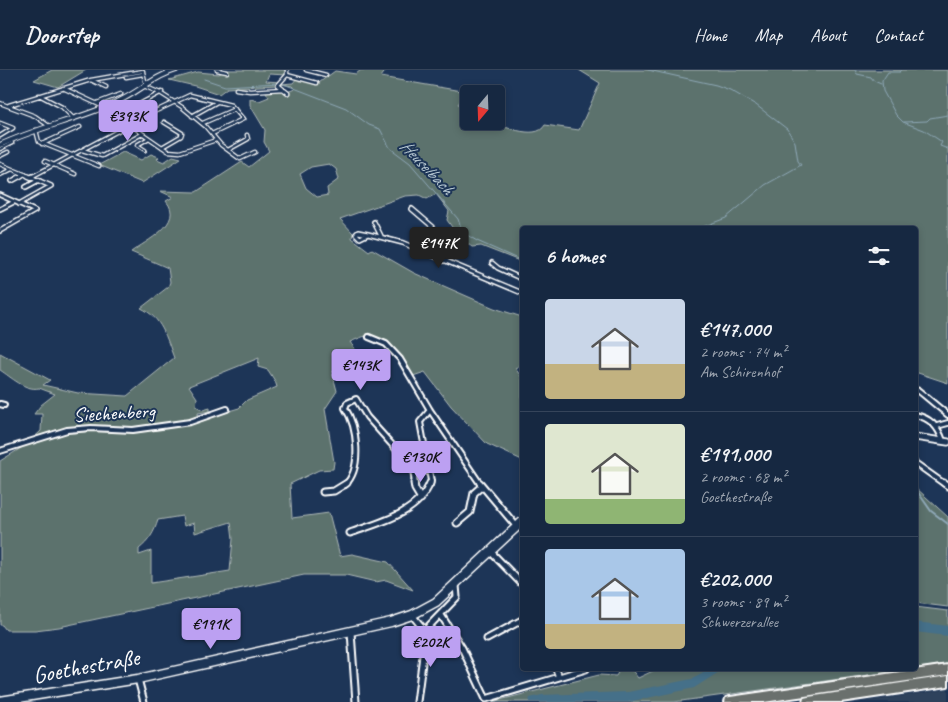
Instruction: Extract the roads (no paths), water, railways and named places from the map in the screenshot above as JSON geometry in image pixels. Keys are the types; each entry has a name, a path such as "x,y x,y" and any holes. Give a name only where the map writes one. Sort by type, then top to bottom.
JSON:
{"highway":[{"path":"730,702 948,670"},
{"path":"808,702 948,681"}],"street":[{"path":"0,147 36,130 104,107 128,96 163,74 176,70"},
{"path":"217,70 227,72"},
{"path":"287,70 287,75 278,85 288,93"},
{"path":"306,70 326,75"},
{"path":"143,72 145,81 148,82"},
{"path":"126,77 143,72"},
{"path":"9,105 91,80 143,72"},
{"path":"287,75 317,83"},
{"path":"91,80 106,88"},
{"path":"144,86 162,92 203,123 216,140 240,159 255,152"},
{"path":"63,88 104,107 170,152 180,152 216,140"},
{"path":"236,89 250,92 282,89"},
{"path":"117,116 162,92"},
{"path":"97,103 121,94"},
{"path":"39,95 62,107 73,118"},
{"path":"31,177 128,124 193,95 231,105 243,119 212,134"},
{"path":"192,116 217,102"},
{"path":"0,103 9,105 42,120 49,126"},
{"path":"203,123 235,109"},
{"path":"162,147 181,136 182,133 164,122"},
{"path":"0,123 13,128 0,136"},
{"path":"42,144 80,127"},
{"path":"36,130 39,142 42,144 99,166"},
{"path":"82,150 102,156 142,134"},
{"path":"228,150 248,139 247,135"},
{"path":"145,150 137,145 149,138"},
{"path":"0,147 12,143"},
{"path":"0,156 8,152"},
{"path":"179,157 180,152"},
{"path":"45,162 75,174"},
{"path":"0,164 51,186 19,204"},
{"path":"0,175 12,168"},
{"path":"12,181 25,174"},
{"path":"26,186 39,180"},
{"path":"0,195 35,211 0,231"},
{"path":"0,209 14,202"},
{"path":"412,209 433,227 449,252 448,258 444,261"},
{"path":"374,222 380,236"},
{"path":"368,234 404,243 489,282 520,292"},
{"path":"492,263 498,268 520,277"},
{"path":"369,337 386,344 397,355 409,372 430,410 482,486 520,524"},
{"path":"918,391 948,415"},
{"path":"323,492 336,490 346,484 354,475 357,463 356,451 351,417 345,408 347,403 356,399 367,417 413,468 414,489 421,499"},
{"name":"Siechenberg","path":"2,451 67,430 91,428 133,430 190,422 227,409"},
{"path":"350,533 397,515 421,499 429,490 431,481 420,422 430,410"},
{"path":"918,416 929,419 937,426 946,442"},
{"path":"937,426 948,423"},
{"path":"918,437 946,442"},
{"path":"918,465 948,486"},
{"path":"458,524 470,512 474,493 482,486"},
{"name":"Goethestraße","path":"0,701 17,700 138,679 392,622 412,615 436,602 520,524"},
{"path":"490,552 520,582"},
{"path":"417,702 426,632 457,597 456,584"},
{"path":"412,615 426,632"},
{"path":"441,615 462,648 483,697 489,698 579,671"},
{"path":"487,639 520,621"},
{"path":"351,630 353,681 356,702"},
{"path":"557,671 559,677"},
{"path":"138,679 144,702"}],"waterway":[{"path":"648,70 716,85 730,90 756,105 787,129 795,142 798,161 801,165 765,185 726,218 705,226"},
{"path":"855,70 857,74 871,77 874,81 881,84"},
{"path":"902,70 900,72 888,72 882,81 883,91 896,115 903,122 924,130 942,142 940,146 948,149"},
{"name":"Heuselbach","path":"204,79 225,86 278,83"},
{"name":"Heuselbach","path":"281,83 346,108 369,125 380,129 390,148 410,163 458,219 462,232 477,241 520,260"},
{"path":"904,122 927,121 930,118 948,115"},
{"path":"918,492 931,511 948,524"},
{"path":"918,627 948,631"},
{"path":"534,702 542,700 628,697 694,683 713,671"}]}
